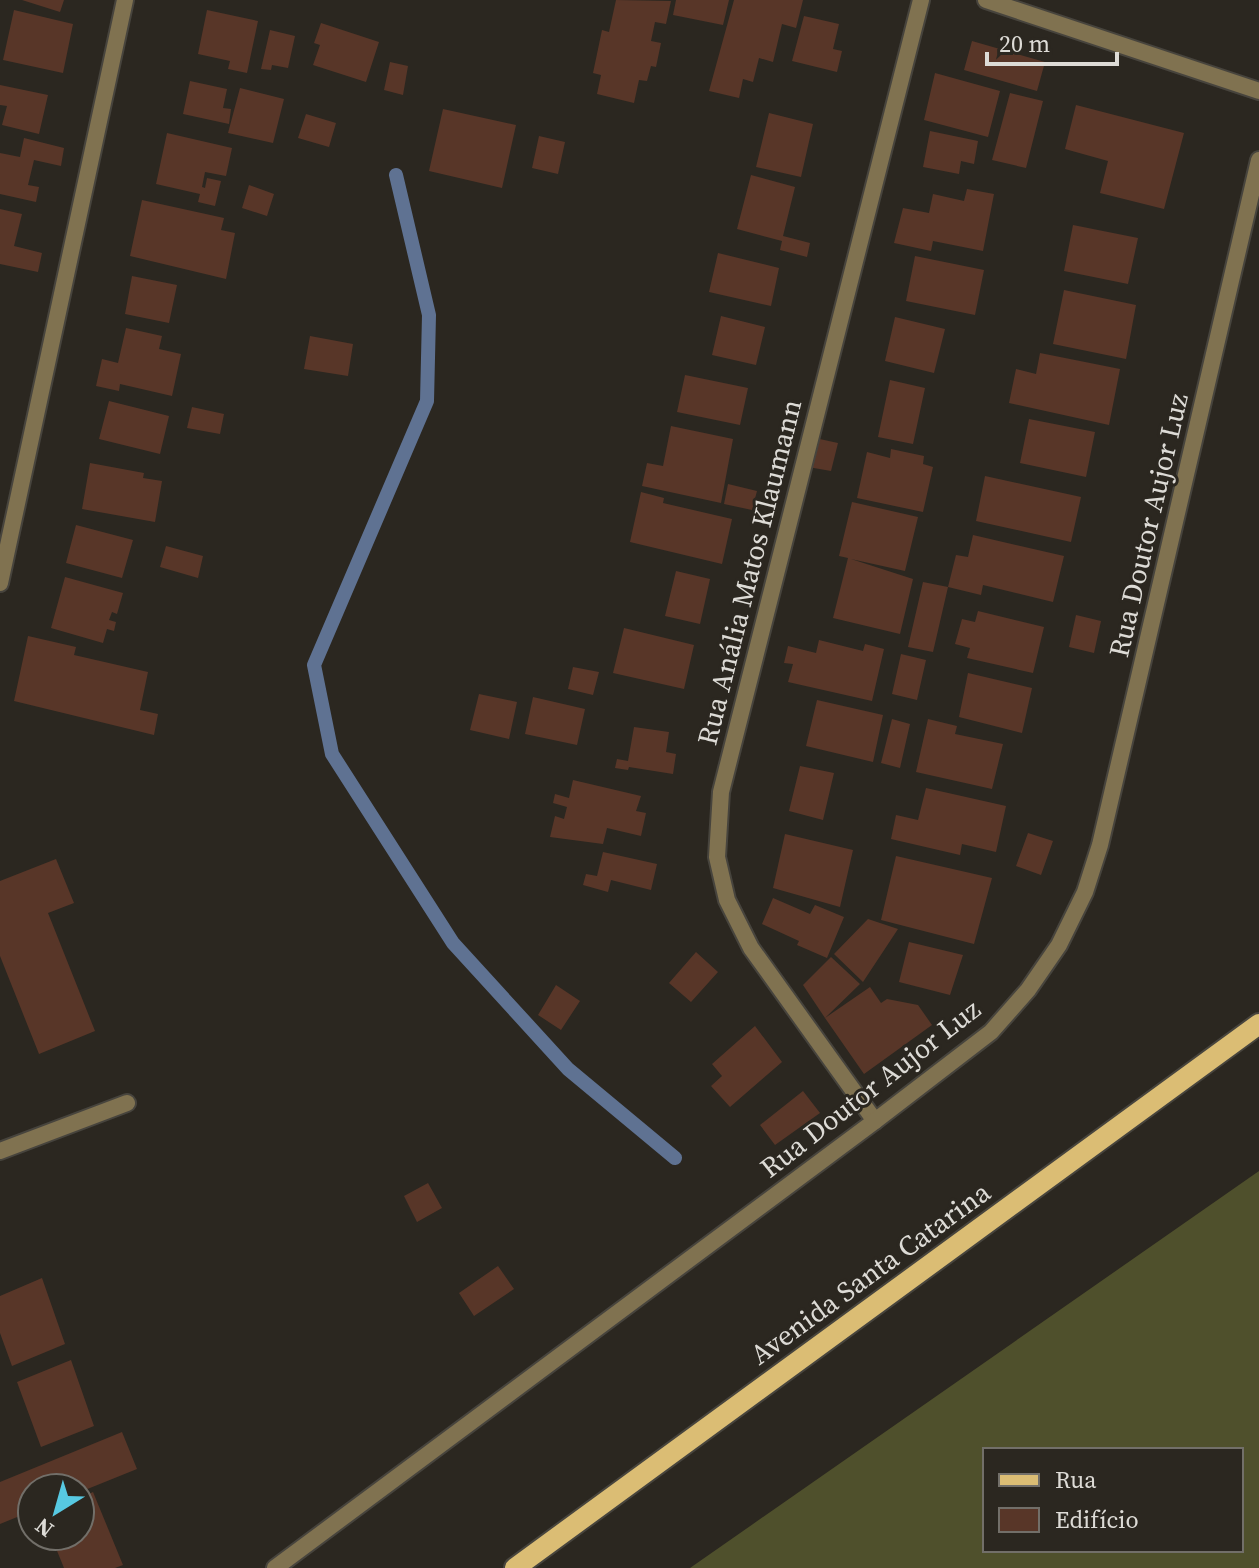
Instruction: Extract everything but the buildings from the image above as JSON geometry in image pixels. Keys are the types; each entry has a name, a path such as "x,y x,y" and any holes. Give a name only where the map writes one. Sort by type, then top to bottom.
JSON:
{"main road":[{"name":"Avenida Santa Catarina","path":"515,1568 1259,1024"}],"street":[{"path":"0,583 125,0"},
{"name":"Rua Anália Matos Klaumann","path":"875,1121 751,948 727,900 717,857 721,792 921,0"},
{"path":"986,0 1259,91"},
{"name":"Rua Doutor Aujor Luz","path":"275,1568 991,1032 1028,990 1059,945 1085,892 1100,845 1259,160"},
{"path":"0,1151 127,1103"}],"green space":[{"path":"1259,1171 1259,1568 690,1568"}],"waterway":[{"path":"396,175 429,315 427,401 314,665 332,754 453,943 568,1069 675,1158"}]}
